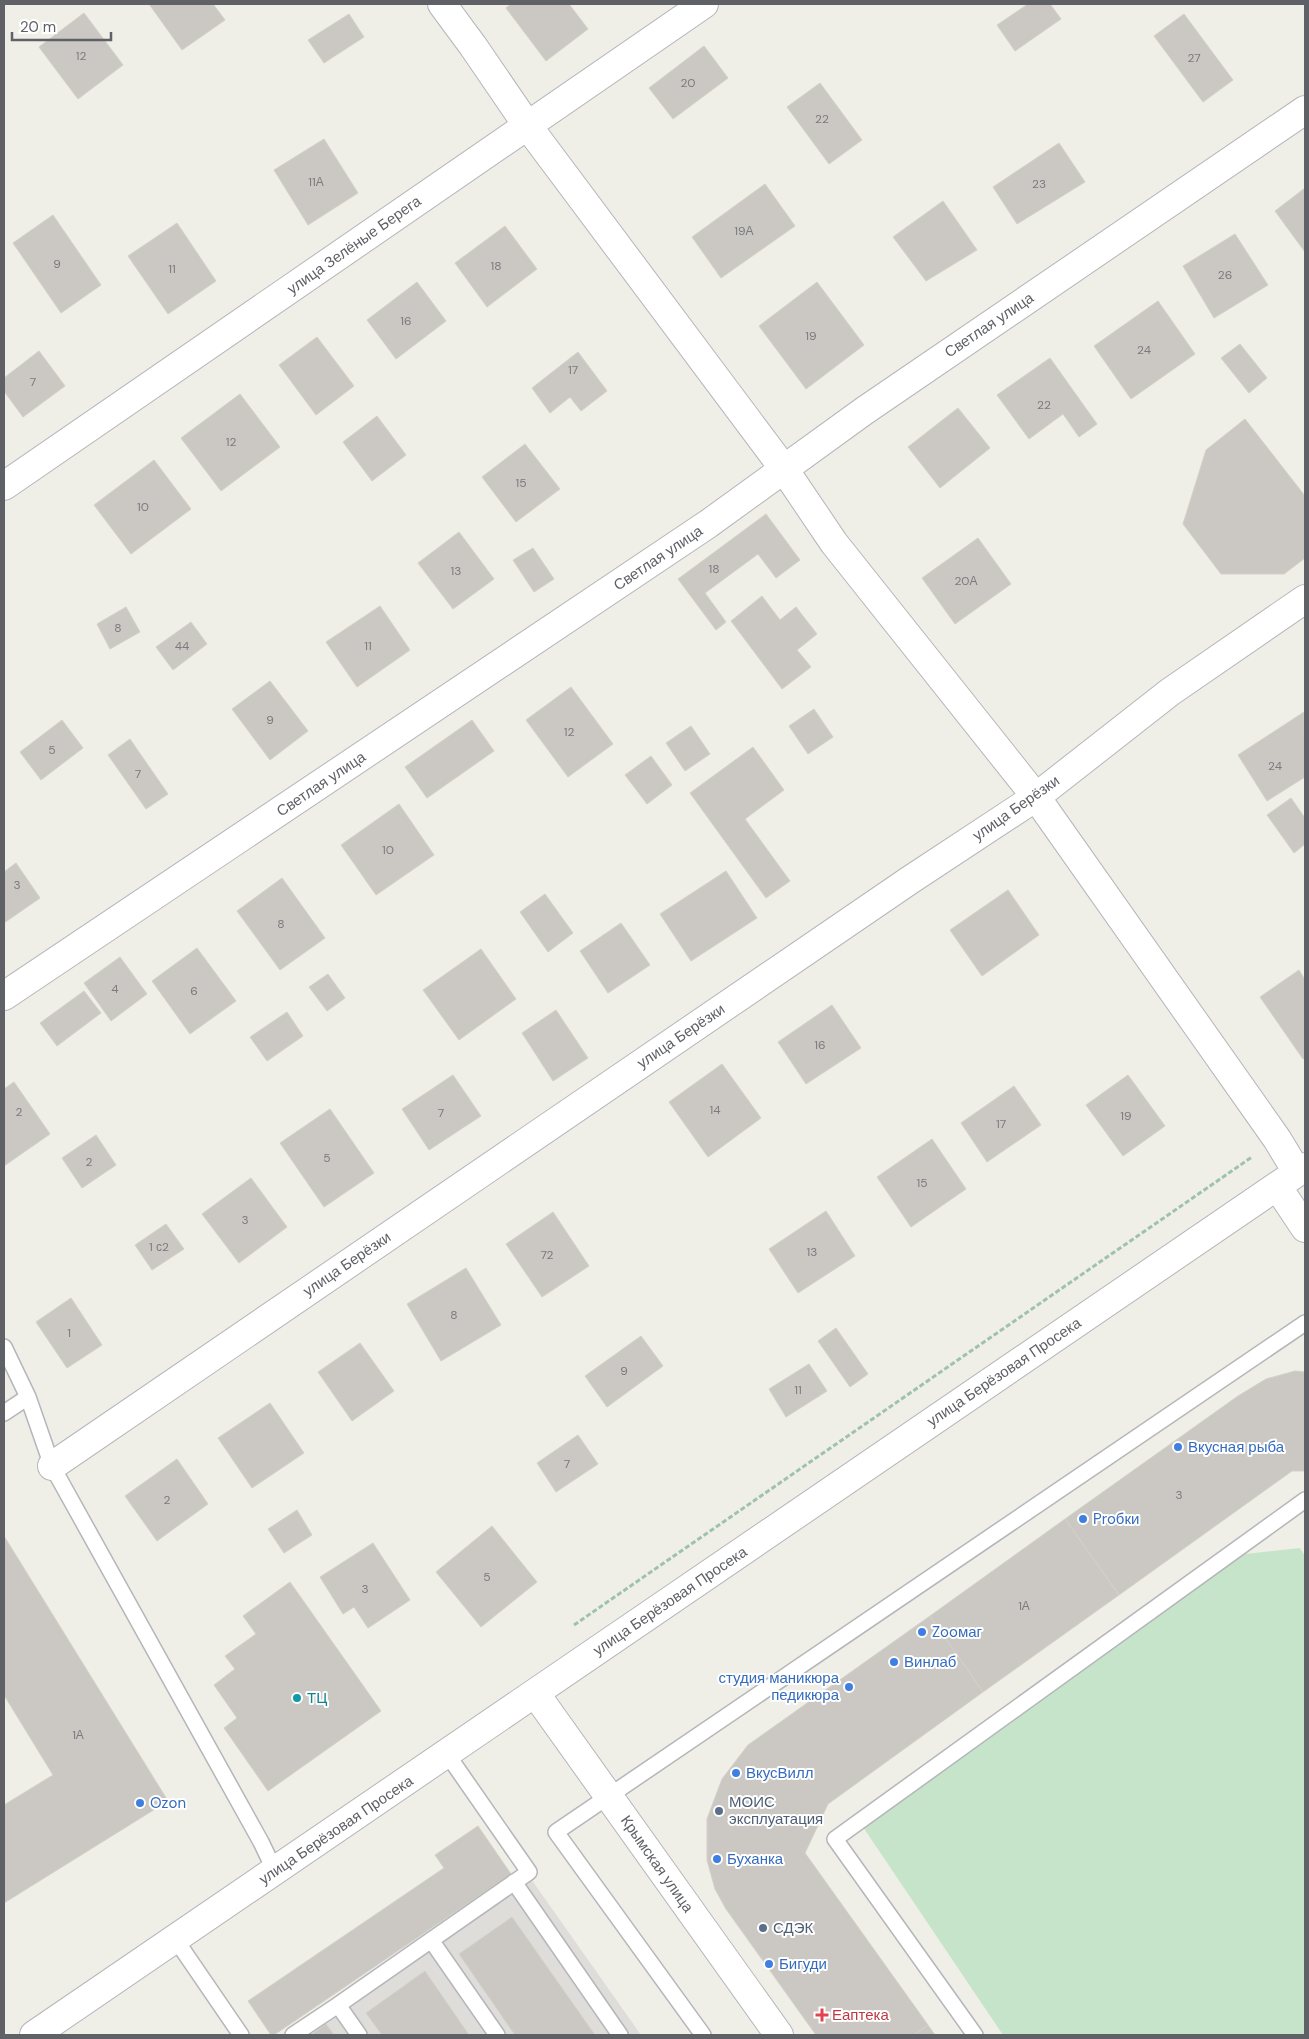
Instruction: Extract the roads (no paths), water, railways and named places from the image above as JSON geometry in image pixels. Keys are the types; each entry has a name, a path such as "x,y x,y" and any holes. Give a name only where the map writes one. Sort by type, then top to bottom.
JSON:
{"street":[{"path":"442,4 527,125 784,469 834,543 1036,797 1277,1139 1293,1175 1305,1228"},
{"name":"улица Зелёные Берега","path":"4,486 704,4"},
{"name":"Светлая улица","path":"4,996 708,524 864,411 1305,110"},
{"name":"улица Берёзки","path":"52,1466 910,880 1036,797 1170,692 1305,599"},
{"name":"улица Берёзовая Просека","path":"34,2035 176,1940 1293,1175"},
{"name":"Крымская улица","path":"535,1693 778,2035"}],"lane":[{"path":"703,2035 556,1832 1305,1323"},
{"path":"4,1347 28,1396 52,1466 256,1833 275,1871"},
{"path":"4,1413 28,1396"},
{"path":"975,2035 834,1839 1305,1500"},
{"path":"293,2035 529,1872 447,1754"},
{"path":"514,1882 620,2035"},
{"path":"176,1940 241,2035"},
{"path":"431,1940 497,2035"},
{"path":"338,2005 359,2035"}],"place":[{"name":"Вкусная рыба","path":"1178,1447"},
{"name":"Proбки","path":"1083,1519"},
{"name":"Zooмаг","path":"922,1632"},
{"name":"Винлаб","path":"894,1662"},
{"name":"студия маникюра педикюра","path":"849,1687"},
{"name":"ТЦ","path":"297,1698"},
{"name":"ВкусВилл","path":"736,1773"},
{"name":"Ozon","path":"140,1803"},
{"name":"МОИС эксплуатация","path":"719,1811"},
{"name":"Буханка","path":"717,1859"},
{"name":"СДЭК","path":"763,1928"},
{"name":"Бигуди","path":"769,1964"},
{"name":"Еаптека","path":"822,2015"}]}
